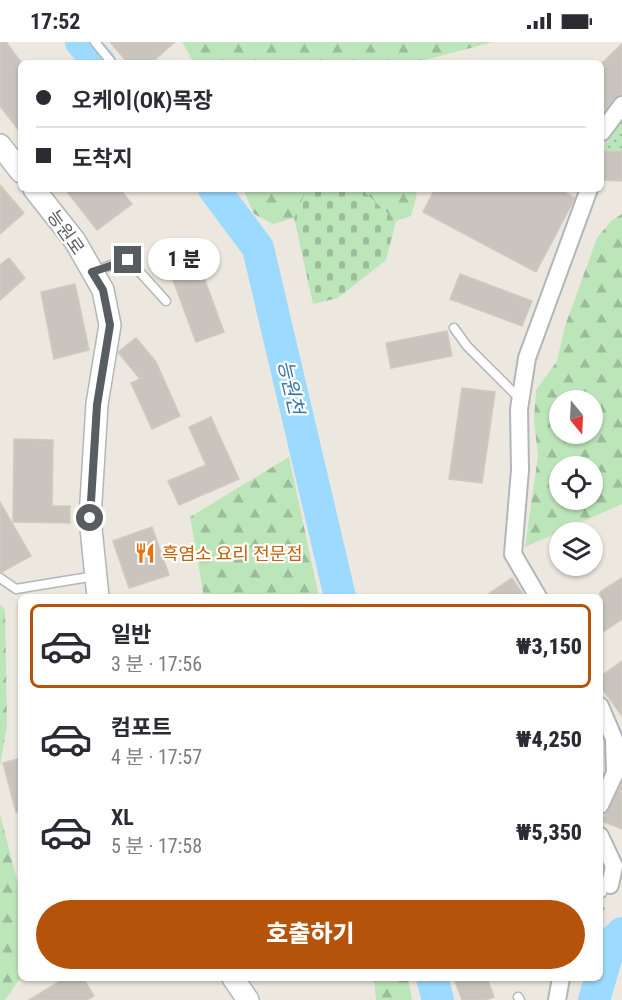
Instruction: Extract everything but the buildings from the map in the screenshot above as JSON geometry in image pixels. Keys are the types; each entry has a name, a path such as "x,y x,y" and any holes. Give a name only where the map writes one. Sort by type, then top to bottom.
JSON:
{"street":[{"path":"604,129 622,105"},
{"path":"0,145 18,168"},
{"name":"능원로","path":"36,192 75,241 103,290 110,325 97,405 90,518 98,594"},
{"path":"536,594 513,554 520,470 520,400 527,358 588,192"},
{"path":"603,713 614,739 615,773 603,799"},
{"path":"603,842 614,866 607,889"},
{"path":"235,981 248,1000"},
{"path":"557,1000 560,981"}],"lane":[{"path":"95,42 110,60"},
{"path":"92,272 128,260 166,301"},
{"path":"454,328 467,346 520,400"},
{"path":"0,578 16,589 95,576"}],"green space":[{"path":"182,42 493,42 425,60 192,60"},
{"path":"622,118 622,181 604,180 605,143"},
{"path":"244,192 306,192 294,218 273,224 254,214"},
{"path":"306,192 364,192 396,221 386,260 338,298 313,304 294,218"},
{"path":"364,192 415,192 417,194 411,216 396,221"},
{"path":"622,214 622,504 581,522 549,522 549,536 525,547 538,456 534,420 536,390 557,361 565,326 597,238 612,220"},
{"path":"289,457 318,594 203,594 190,517"},
{"path":"0,605 5,610 7,724 0,766"},
{"path":"0,814 18,884 18,981 5,1000 0,1000"},
{"path":"374,981 409,981 412,1000 376,1000"}],"waterway":[{"name":"능원천","path":"81,42 97,60"},
{"name":"능원천","path":"216,192 258,248 339,594"},
{"path":"603,969 610,945 622,933"},
{"name":"능원천","path":"433,981 438,1000"},
{"path":"594,1000 600,981"}],"place":[{"name":"흑염소 요리 전문점","path":"145,553"}],"route":[{"path":"90,518 97,405 110,325 103,290 92,272 128,260"}]}
